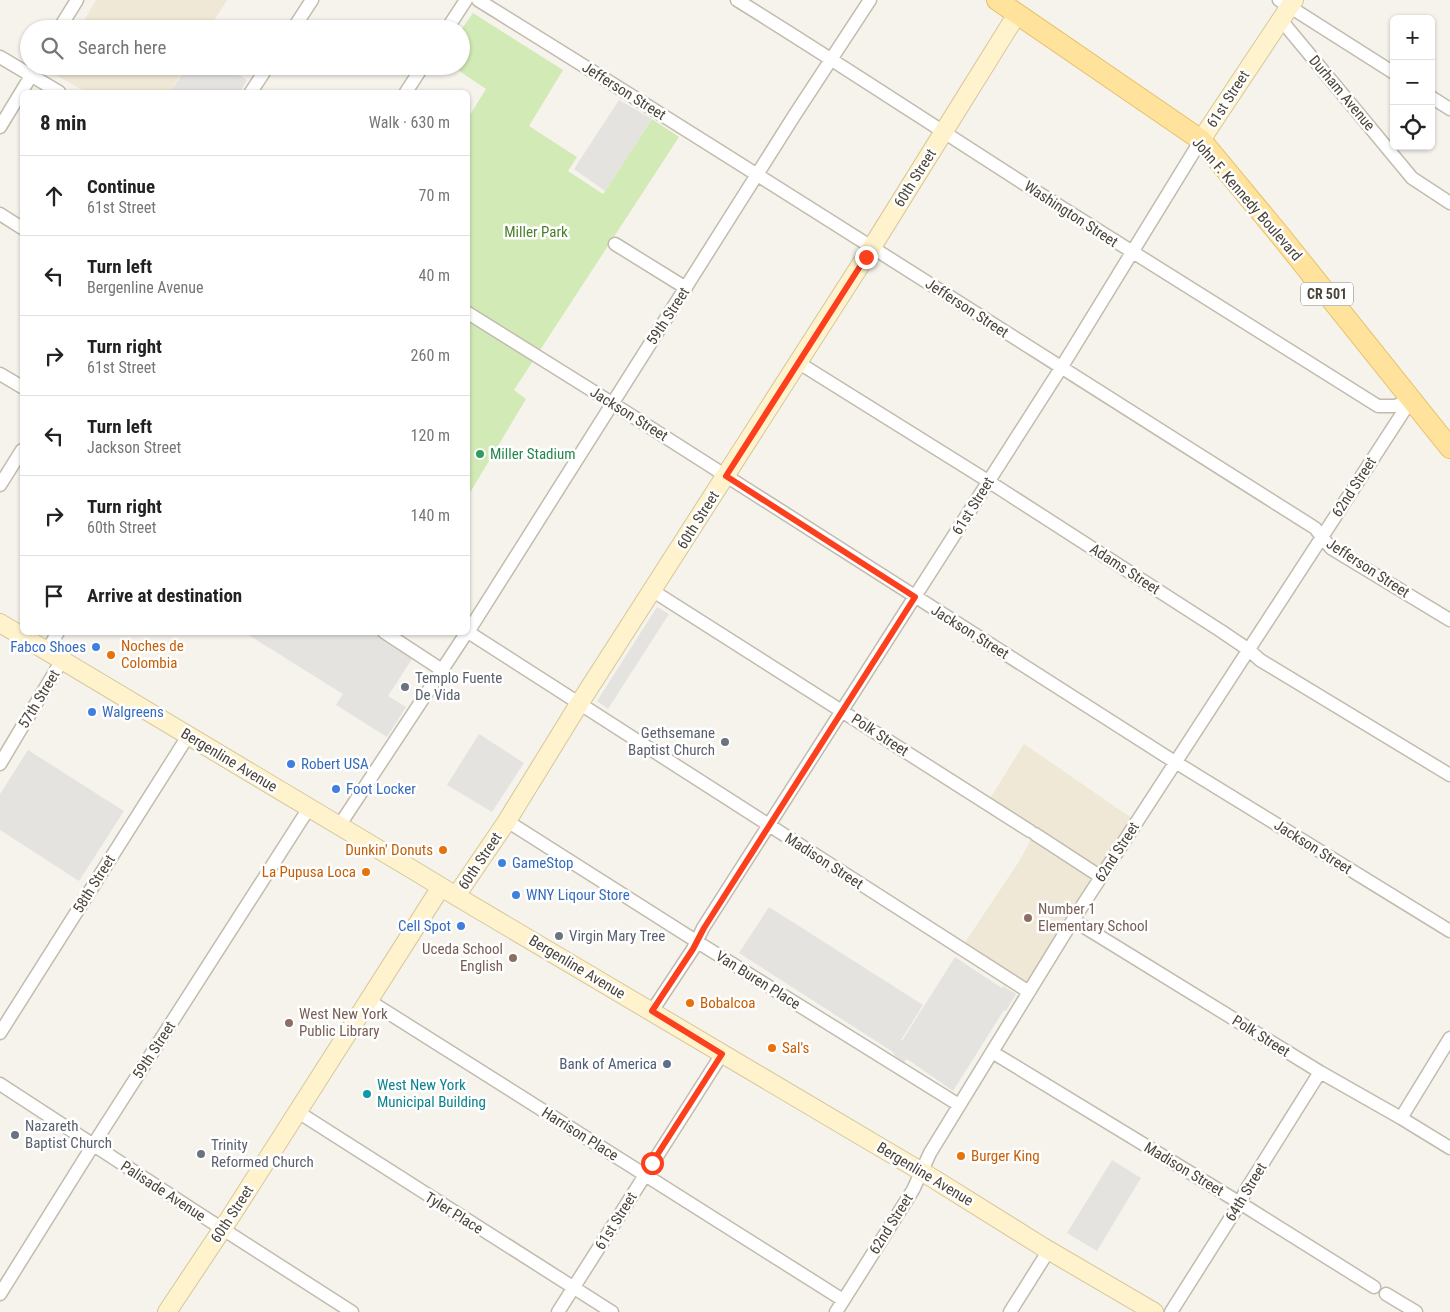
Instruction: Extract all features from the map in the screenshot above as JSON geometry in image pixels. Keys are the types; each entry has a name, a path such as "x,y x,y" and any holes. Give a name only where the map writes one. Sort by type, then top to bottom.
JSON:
{"main road":[{"name":"John F. Kennedy Boulevard","path":"997,0 1201,140 1279,234 1450,448"}],"street":[{"path":"65,20 77,0"},
{"path":"299,20 312,0"},
{"path":"454,20 466,0"},
{"name":"Jefferson Street","path":"478,0 1315,528 1331,548 1450,620"},
{"name":"Washington Street","path":"737,0 831,58 1131,252 1378,406 1395,406 1411,400"},
{"name":"59th Street","path":"470,627 831,58 870,0"},
{"path":"1286,7 1390,71"},
{"name":"61st Street","path":"652,1011 841,710 1061,368 1131,252 1286,7"},
{"name":"Durham Avenue","path":"1286,7 1412,178 1450,203"},
{"name":"60th Street","path":"167,1312 298,1112 368,1000 448,891 507,821 579,704 872,247 1017,14"},
{"path":"0,57 20,65"},
{"path":"22,90 32,75"},
{"path":"39,75 57,90"},
{"path":"252,90 262,75"},
{"path":"407,90 417,75"},
{"path":"0,127 20,94"},
{"path":"1435,100 1450,109"},
{"path":"0,214 20,227"},
{"path":"615,244 686,288"},
{"name":"Jackson Street","path":"470,314 1176,762 1450,931"},
{"name":"Adams Street","path":"799,362 988,481 1249,650 1260,660 1450,776"},
{"path":"0,374 20,386"},
{"name":"62nd Street","path":"836,1312 913,1190 930,1153 959,1105 1101,877 1411,400"},
{"path":"0,485 20,453"},
{"name":"Polk Street","path":"652,591 1101,877"},
{"name":"Bergenline Avenue","path":"0,623 20,635"},
{"name":"Madison Street","path":"470,634 1029,992"},
{"name":"Bergenline Avenue","path":"20,635 1154,1312"},
{"name":"57th Street","path":"47,651 56,635"},
{"path":"389,635 442,670"},
{"name":"59th Street","path":"339,826 465,635"},
{"name":"57th Street","path":"0,764 62,660"},
{"name":"58th Street","path":"0,1033 188,736"},
{"name":"59th Street","path":"0,1294 309,808"},
{"name":"Van Buren Place","path":"507,821 959,1105"},
{"name":"Polk Street","path":"1074,920 1320,1072 1450,1148"},
{"name":"Harrison Place","path":"368,1000 843,1300"},
{"path":"1401,1118 1450,1038"},
{"name":"Madison Street","path":"992,1052 1374,1287"},
{"name":"61st Street","path":"558,1312 722,1054"},
{"name":"64th Street","path":"1171,1312 1320,1072"},
{"name":"Palisade Avenue","path":"0,1084 352,1312"},
{"name":"Tyler Place","path":"298,1112 612,1312"},
{"path":"1010,1312 1049,1250"},
{"path":"1386,1294 1416,1312"}],"shaded area":[{"path":"96,0 227,0 215,20 84,20"},
{"path":"56,75 180,75 171,90 82,90"},
{"path":"181,75 239,75 247,80 241,90 171,90"},
{"path":"619,100 652,119 605,191 574,169"},
{"path":"657,607 669,614 608,709 597,701"},
{"path":"248,635 382,635 414,656 388,696 406,707 387,737 336,705 343,694"},
{"path":"479,734 524,763 492,812 447,785"},
{"path":"1024,744 1136,821 1101,875 987,803"},
{"path":"28,750 124,811 79,881 0,830 0,794"},
{"name":"Number 1 Elementary School","path":"1033,836 1100,877 1030,990 962,947 1018,863"},
{"path":"769,907 923,1005 902,1041 955,957 1002,988 1003,986 1016,994 953,1091 907,1059 904,1062 895,1056 893,1052 739,953"},
{"path":"1112,1160 1141,1178 1097,1251 1067,1233"}],"green space":[{"name":"Miller Park","path":"473,13 563,70 529,126 577,157 568,171 603,194 652,119 679,137 514,390 526,399 470,493 470,115 486,89 465,75 470,75 470,20 468,20"}],"place":[{"name":"Miller Stadium","path":"480,454"},
{"name":"Fabco Shoes","path":"96,647"},
{"name":"Noches de Colombia","path":"111,655"},
{"name":"Templo Fuente De Vida","path":"405,687"},
{"name":"Walgreens","path":"92,712"},
{"name":"Gethsemane Baptist Church","path":"725,742"},
{"name":"Robert USA","path":"291,764"},
{"name":"Foot Locker","path":"336,789"},
{"name":"Dunkin' Donuts","path":"443,850"},
{"name":"GameStop","path":"502,863"},
{"name":"La Pupusa Loca","path":"366,872"},
{"name":"WNY Liqour Store","path":"516,895"},
{"name":"Number 1 Elementary School","path":"1028,918"},
{"name":"Cell Spot","path":"461,926"},
{"name":"Virgin Mary Tree","path":"559,936"},
{"name":"Uceda School English","path":"513,958"},
{"name":"Bobalcoa","path":"690,1003"},
{"name":"West New York Public Library","path":"289,1023"},
{"name":"Sal's","path":"772,1048"},
{"name":"Bank of America","path":"667,1064"},
{"name":"West New York Municipal Building","path":"367,1094"},
{"name":"Nazareth Baptist Church","path":"15,1135"},
{"name":"Trinity Reformed Church","path":"201,1154"},
{"name":"Burger King","path":"961,1156"}],"route":[{"path":"652,1163 722,1054 652,1011 693,949 704,928 841,710 915,597 726,476 866,257"}]}
